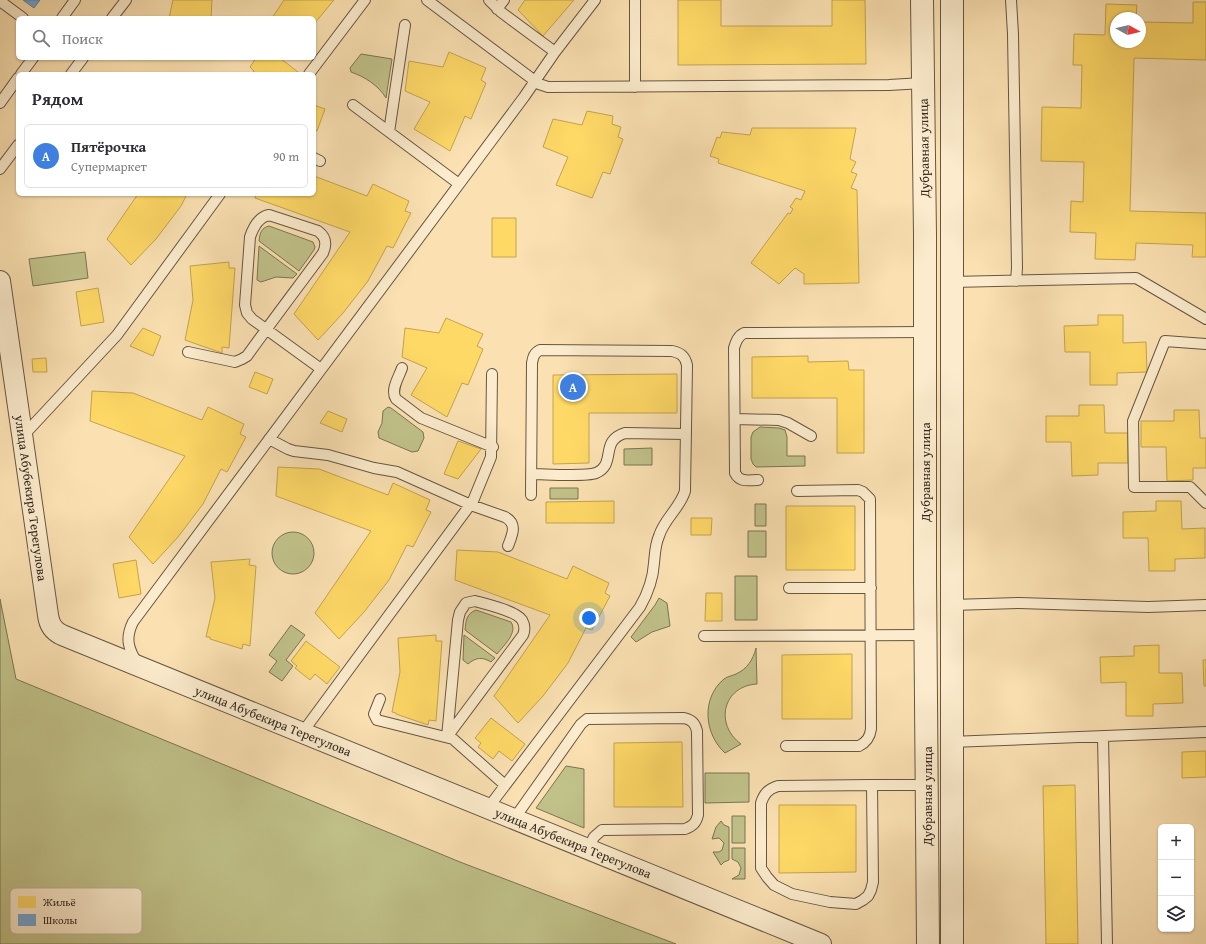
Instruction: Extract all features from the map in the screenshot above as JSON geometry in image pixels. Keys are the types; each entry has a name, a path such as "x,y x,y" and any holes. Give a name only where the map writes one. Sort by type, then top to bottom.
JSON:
{"street":[{"name":"Дубравная улица","path":"922,0 928,944"},
{"name":"Дубравная улица","path":"952,0 952,944"},
{"name":"улица Абубекира Терегулова","path":"0,281 50,624 56,631 62,635 140,667 821,944"},
{"path":"928,826 952,827"}],"lane":[{"path":"63,16 75,0"},
{"path":"114,16 126,0"},
{"path":"311,72 365,0"},
{"path":"427,0 539,84 548,87 889,85 923,83"},
{"path":"489,0 497,9 555,52"},
{"path":"497,9 504,0"},
{"path":"140,667 131,654 128,642 129,633 134,622 595,0"},
{"path":"635,0 635,87"},
{"path":"1011,0 1013,34 1016,281"},
{"path":"0,1 20,16"},
{"path":"389,132 405,25"},
{"path":"22,72 32,60"},
{"path":"72,72 81,60"},
{"path":"0,103 16,81"},
{"path":"353,105 459,184"},
{"path":"0,169 16,148"},
{"path":"22,437 117,335 219,196"},
{"path":"188,352 230,361 239,361 247,356 266,330 323,253 326,243 324,237 318,231 269,215 261,218 253,228 251,235 245,305 249,316 266,330 321,369"},
{"path":"952,282 1136,278 1206,319"},
{"path":"758,480 743,480 738,478 735,473 734,348 738,337 744,333 925,332"},
{"path":"1206,344 1165,341 1133,421 1134,487 1190,487 1206,503"},
{"path":"488,808 646,597 652,578 658,537 664,525 682,499 685,490 686,360 679,353 672,352 540,350 534,355 532,363 531,495"},
{"path":"402,368 394,390 396,399 421,418 492,447"},
{"path":"302,733 471,505 490,460 492,447 492,374"},
{"path":"735,419 779,420 788,423 811,436"},
{"path":"531,474 595,473 601,470 606,464 610,444 618,435 625,433 686,434"},
{"path":"270,438 294,451 328,455 374,468 401,473 471,505 510,519 513,532 508,546"},
{"path":"786,746 859,746 869,738 871,729 870,499 867,495 858,490 797,491"},
{"path":"789,588 871,588"},
{"path":"475,601 516,615 523,622 523,635 447,737 458,620 462,608 466,603 475,601"},
{"path":"952,605 1019,603 1148,607 1206,605"},
{"path":"704,636 926,635"},
{"path":"380,699 374,714 377,720 447,737 455,741 505,785"},
{"path":"514,819 582,724 588,719 684,718 694,722 698,731 698,814 695,823 685,829 602,830 594,836 588,849"},
{"path":"951,742 1206,732"},
{"path":"1103,736 1107,944"},
{"path":"872,785 873,882 871,890 864,900 856,904 840,903 792,894 779,889 767,877 761,868 760,811 763,797 767,791 778,786 872,785 927,785"}],"green space":[{"path":"361,54 392,59 386,98 383,93 371,82 351,72 350,68"},
{"path":"269,226 313,242 315,247 314,250 299,271 259,241 261,231"},
{"path":"259,246 297,274 293,278 276,277 261,282 257,280"},
{"path":"85,252 88,278 33,286 29,259"},
{"path":"388,407 423,432 424,438 418,451 412,452 379,438 378,432 382,423 383,411"},
{"path":"760,427 779,428 785,430 787,437 787,456 805,456 805,466 756,467 751,459 751,437 753,432"},
{"path":"652,448 652,465 624,465 624,449"},
{"path":"550,488 578,488 578,499 550,499"},
{"path":"755,504 766,504 766,526 755,526"},
{"path":"748,531 766,531 766,557 748,557"},
{"path":"289,532 297,532 305,535 311,541 314,553 311,565 305,571 297,574 289,574 281,571 275,565 272,557 272,549 275,541 281,535"},
{"path":"735,576 757,576 757,620 735,620"},
{"path":"659,598 667,603 670,626 652,632 636,642 631,637"},
{"path":"0,599 16,679 460,862 676,944 0,944"},
{"path":"476,610 511,622 513,626 509,639 497,654 465,630 468,616"},
{"path":"291,625 305,635 286,660 293,666 282,681 269,672 277,661 269,655"},
{"path":"464,635 495,658 491,662 480,658 468,664 463,660"},
{"path":"756,648 757,684 745,686 736,691 726,707 725,717 727,726 733,736 741,744 725,753 718,745 709,726 709,706 717,687 724,679 740,672 746,667"},
{"path":"566,766 584,769 584,828 536,808"},
{"path":"705,773 749,773 749,802 705,803"},
{"path":"732,816 745,816 745,843 732,843"},
{"path":"721,821 724,825 729,827 729,860 721,865 713,852 719,852 722,850 724,843 719,838 712,839 716,827"},
{"path":"732,848 745,848 745,879 732,879 739,875 741,868 738,862 732,859"}],"building: Жильё":[{"path":"173,0 212,0 211,16 169,16"},
{"path":"284,0 334,0 316,22 316,16 273,16"},
{"path":"525,0 574,0 543,36 518,10"},
{"path":"678,0 721,0 721,26 832,26 832,0 865,0 866,64 678,65"},
{"path":"1193,2 1206,2 1206,60 1134,58 1130,211 1206,213 1206,257 1192,257 1193,245 1136,243 1135,260 1095,259 1096,233 1070,232 1071,201 1083,202 1084,162 1041,161 1042,107 1081,108 1082,65 1073,65 1074,34 1105,35 1106,4 1137,5 1136,12 1110,12 1110,48 1146,48 1146,22 1193,23"},
{"path":"449,52 486,68 481,80 486,83 471,119 465,116 450,151 414,129 430,102 405,91 409,61 443,67"},
{"path":"255,60 283,60 298,72 253,72 250,67"},
{"path":"316,106 325,109 316,131"},
{"path":"587,111 613,116 612,124 621,127 618,137 623,139 610,174 603,172 592,198 556,185 568,157 543,147 553,119 582,125"},
{"path":"752,128 856,128 850,159 856,162 851,172 857,174 851,188 857,190 859,283 804,284 804,274 795,268 779,284 751,263 788,213 790,214 793,209 790,207 796,198 801,200 805,191 718,163 719,159 710,156 717,137 720,138 722,132 750,135"},
{"path":"316,177 367,196 373,184 409,201 405,211 411,213 393,248 387,246 368,281 343,313 318,340 294,314 350,232 255,198 256,196 316,196"},
{"path":"137,196 186,196 181,206 156,239 131,265 107,239"},
{"path":"492,218 516,218 516,257 492,257"},
{"path":"229,262 229,268 235,268 229,348 222,347 222,353 185,340 193,300 190,266"},
{"path":"98,288 104,322 81,326 76,292"},
{"path":"1098,315 1123,315 1123,343 1146,342 1147,372 1117,373 1117,385 1090,385 1090,352 1065,352 1064,326 1098,325"},
{"path":"446,318 483,334 477,346 483,349 468,385 462,383 447,417 411,395 427,368 402,357 405,328 439,333"},
{"path":"143,328 161,336 153,356 130,346"},
{"path":"808,356 808,362 848,361 849,370 864,370 864,453 837,453 837,398 752,398 752,357"},
{"path":"46,358 47,372 33,372 32,359"},
{"path":"255,372 273,379 267,394 249,387"},
{"path":"677,374 677,413 589,413 589,463 553,464 553,375"},
{"path":"92,391 133,393 202,420 208,407 244,424 240,434 246,437 227,472 221,469 203,504 178,537 153,564 129,537 185,456 90,421"},
{"path":"1079,405 1104,405 1105,433 1128,433 1128,463 1098,463 1098,475 1072,476 1071,442 1046,442 1046,416 1079,416"},
{"path":"1174,410 1199,410 1200,438 1206,438 1206,468 1193,468 1193,480 1167,481 1166,447 1141,447 1141,421 1174,421"},
{"path":"328,411 347,419 342,432 320,423"},
{"path":"458,441 481,449 458,479 444,474"},
{"path":"278,467 319,469 388,495 393,483 430,500 426,510 431,512 413,547 407,545 389,580 364,612 339,639 315,613 371,531 276,496"},
{"path":"614,501 614,523 546,523 546,502"},
{"path":"1156,501 1181,501 1182,529 1205,528 1205,558 1175,559 1175,571 1149,571 1148,538 1123,538 1123,512 1156,511"},
{"path":"786,506 855,506 855,570 786,570"},
{"path":"691,518 712,518 711,535 691,535"},
{"path":"457,550 498,552 567,579 573,566 609,583 605,593 610,596 592,630 586,628 568,663 543,696 518,723 494,696 550,615 455,580"},
{"path":"250,559 249,565 256,566 250,646 243,644 242,649 210,639 210,637 206,637 215,598 211,562"},
{"path":"136,560 141,594 119,598 113,564"},
{"path":"706,593 722,593 722,621 705,621"},
{"path":"436,635 436,641 442,641 436,721 429,720 428,725 392,712 400,672 398,638"},
{"path":"306,641 340,667 327,684 315,674 310,680 295,668 297,666 291,661"},
{"path":"1159,645 1159,673 1182,673 1183,703 1153,704 1153,716 1126,716 1126,682 1101,683 1100,657 1134,656 1134,646"},
{"path":"852,654 852,719 782,719 782,655"},
{"path":"1203,660 1206,660 1206,686 1204,686"},
{"path":"491,718 525,744 512,761 499,751 493,759 478,747 481,743 475,738"},
{"path":"682,742 683,807 614,807 614,743"},
{"path":"1206,751 1206,777 1182,778 1182,752"},
{"path":"1075,785 1078,944 1046,944 1043,786"},
{"path":"779,805 856,805 856,872 779,873"}],"building: Школы":[{"path":"23,0 40,0 34,8"}],"place":[{"name":"Пятёрочка","path":"573,387"}]}
